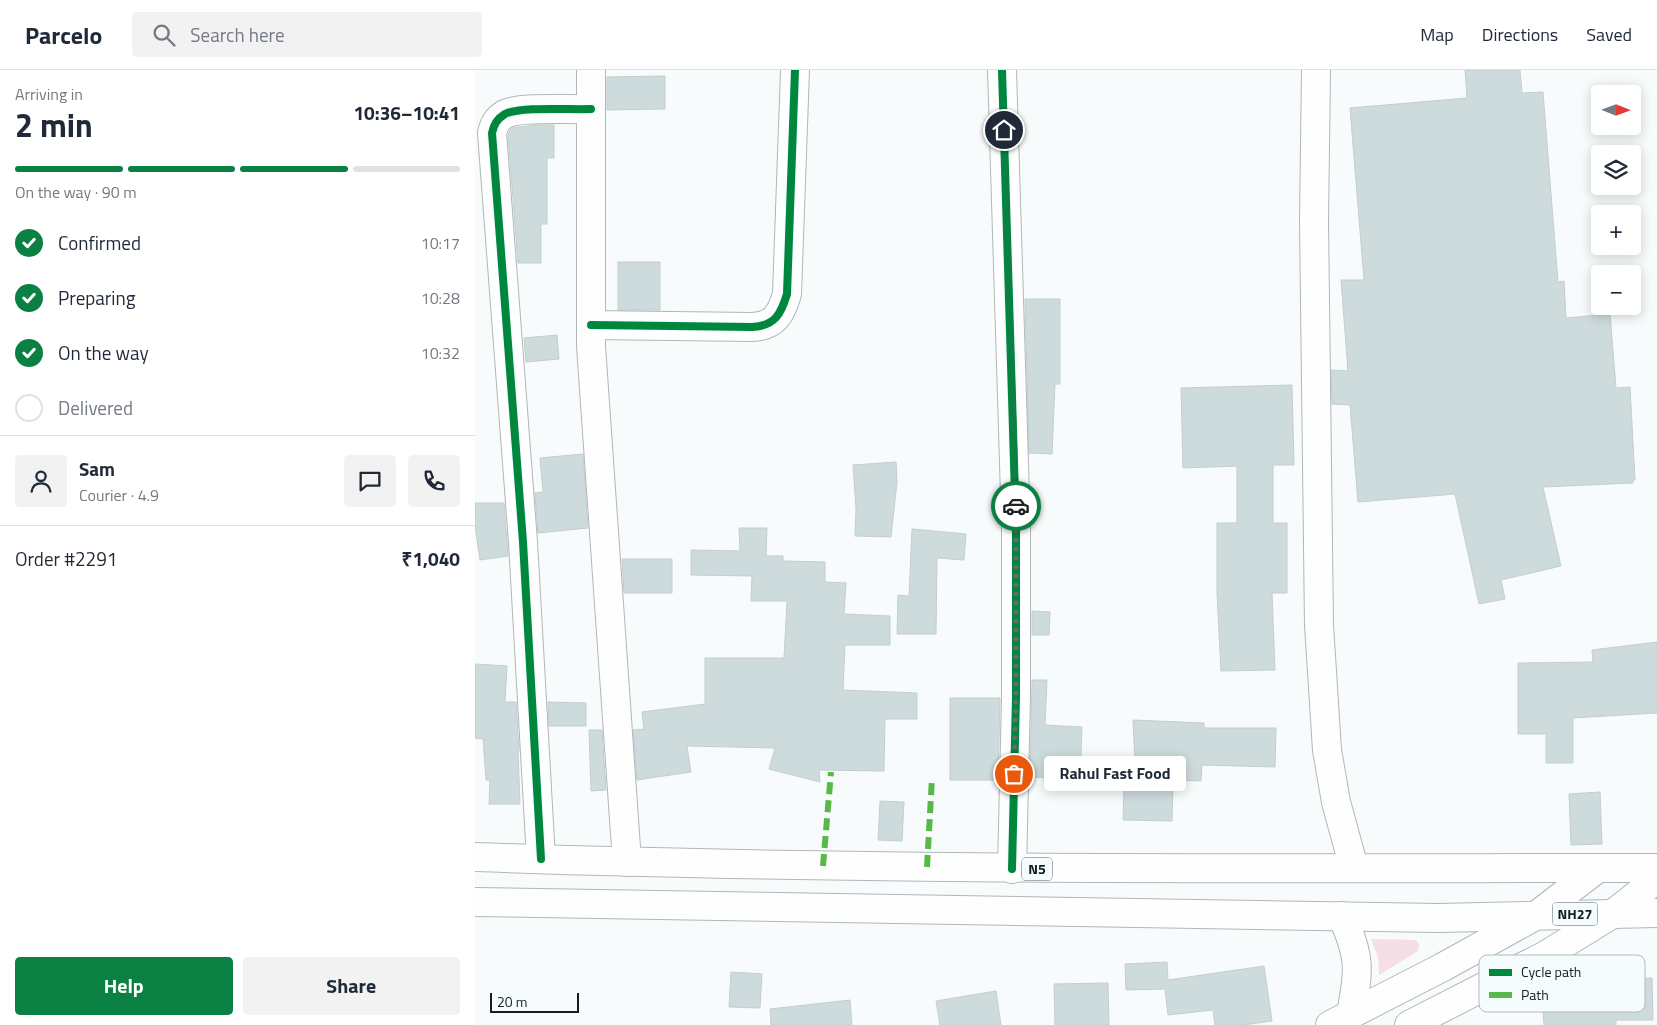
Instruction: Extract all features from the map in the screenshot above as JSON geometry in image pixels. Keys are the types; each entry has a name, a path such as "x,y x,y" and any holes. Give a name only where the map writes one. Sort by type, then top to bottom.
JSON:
{"main road":[{"path":"591,70 592,356 627,862"},
{"path":"591,325 752,327 763,326 773,322 782,309 787,294 795,70"},
{"path":"1002,70 1016,528 1016,697 1012,869"},
{"path":"1316,70 1314,221 1319,625 1327,750 1336,802 1354,868"},
{"path":"541,859 523,542 492,133 494,123 506,114 521,110 591,109"},
{"name":"N5","path":"475,857 627,862 1012,869 1598,868"},
{"path":"1598,868 1657,868"},
{"name":"NH27","path":"1340,1020 1443,968 1537,915 1598,868"},
{"name":"NH27","path":"1546,955 1614,913 1657,879"},
{"path":"475,902 1439,918 1537,915"},
{"name":"NH27","path":"1537,915 1657,913"},
{"path":"1340,1020 1358,978 1357,958 1352,938 1341,916"},
{"name":"NH27","path":"1409,1025 1479,989"}],"shaded area":[{"path":"1371,939 1416,940 1419,945 1418,951 1379,975 1378,957"}],"building":[{"path":"1465,70 1520,70 1522,93 1543,92 1558,282 1564,281 1566,318 1610,315 1616,388 1630,387 1635,480 1633,480 1633,483 1543,487 1561,566 1501,580 1505,599 1479,604 1455,494 1358,502 1350,405 1332,404 1331,370 1348,371 1341,280 1364,280 1350,108 1467,98"},
{"path":"665,76 665,109 607,110 607,77"},
{"path":"554,125 554,158 547,158 547,224 541,224 541,263 518,263 508,134 512,128"},
{"path":"618,262 660,262 660,310 618,310"},
{"path":"1025,299 1060,299 1060,384 1055,384 1052,454 1029,453"},
{"path":"557,335 559,359 526,362 524,338"},
{"path":"1292,385 1294,465 1273,465 1273,523 1287,523 1287,593 1272,593 1275,670 1221,671 1217,593 1217,523 1237,523 1237,466 1183,468 1181,388"},
{"path":"583,454 588,528 538,533 535,493 543,492 540,458"},
{"path":"896,462 897,482 891,537 855,536 856,509 853,465"},
{"path":"475,503 504,503 508,556 480,560 475,526"},
{"path":"739,528 767,528 766,556 783,556 783,561 825,562 825,582 846,583 844,614 890,616 890,645 845,645 843,690 917,693 917,719 885,719 884,771 819,770 820,782 769,769 775,748 687,746 691,772 637,780 633,730 644,729 642,712 705,704 705,658 784,658 787,601 751,601 752,576 691,575 691,550 740,551"},
{"path":"912,529 966,534 964,560 937,558 936,634 897,634 898,595 909,596"},
{"path":"622,559 672,559 672,593 624,593"},
{"path":"1032,611 1050,612 1049,635 1032,635"},
{"path":"1657,642 1657,713 1573,718 1573,763 1546,763 1546,734 1518,734 1518,663 1593,662 1592,650"},
{"path":"475,664 507,666 505,702 516,702 520,804 489,804 490,780 486,780 483,739 475,738"},
{"path":"1032,680 1047,680 1045,725 1082,727 1080,779 1030,777"},
{"path":"950,698 1000,698 998,780 950,780"},
{"path":"548,702 586,703 586,726 549,726"},
{"path":"1133,720 1204,723 1204,728 1276,728 1275,767 1202,765 1201,781 1180,780 1180,783 1173,783 1172,821 1123,820 1124,785 1136,785"},
{"path":"589,730 602,730 606,790 591,791"},
{"path":"1600,792 1602,844 1571,845 1569,794"},
{"path":"880,801 904,802 902,841 878,840"},
{"path":"1167,962 1168,980 1264,966 1272,1021 1243,1025 1215,1025 1213,1010 1168,1015 1165,989 1126,990 1125,964"},
{"path":"731,972 762,974 760,1008 729,1007"},
{"path":"1645,978 1652,978 1653,1020 1616,1020 1616,1025 1544,1025 1543,1012 1645,1012"},
{"path":"1108,983 1109,1025 1055,1025 1054,984"},
{"path":"996,991 1001,1025 940,1025 936,1001"},
{"path":"850,1000 852,1025 771,1025 770,1009"}],"marked path":[{"path":"823,866 831,772"},
{"path":"927,867 932,778"}],"cycle path":[{"path":"591,325 752,327 766,324 776,318 787,294 795,70"},
{"path":"1002,70 1016,528 1016,697 1012,869"},
{"path":"541,859 523,542 492,133 498,120 505,114 512,112 534,109 591,109"}],"way so far":[{"path":"1014,774 1016,506"}],"place":[{"name":"Rahul Fast Food","path":"1014,774"}],"route":[{"path":"1004,130 1016,506"}]}
